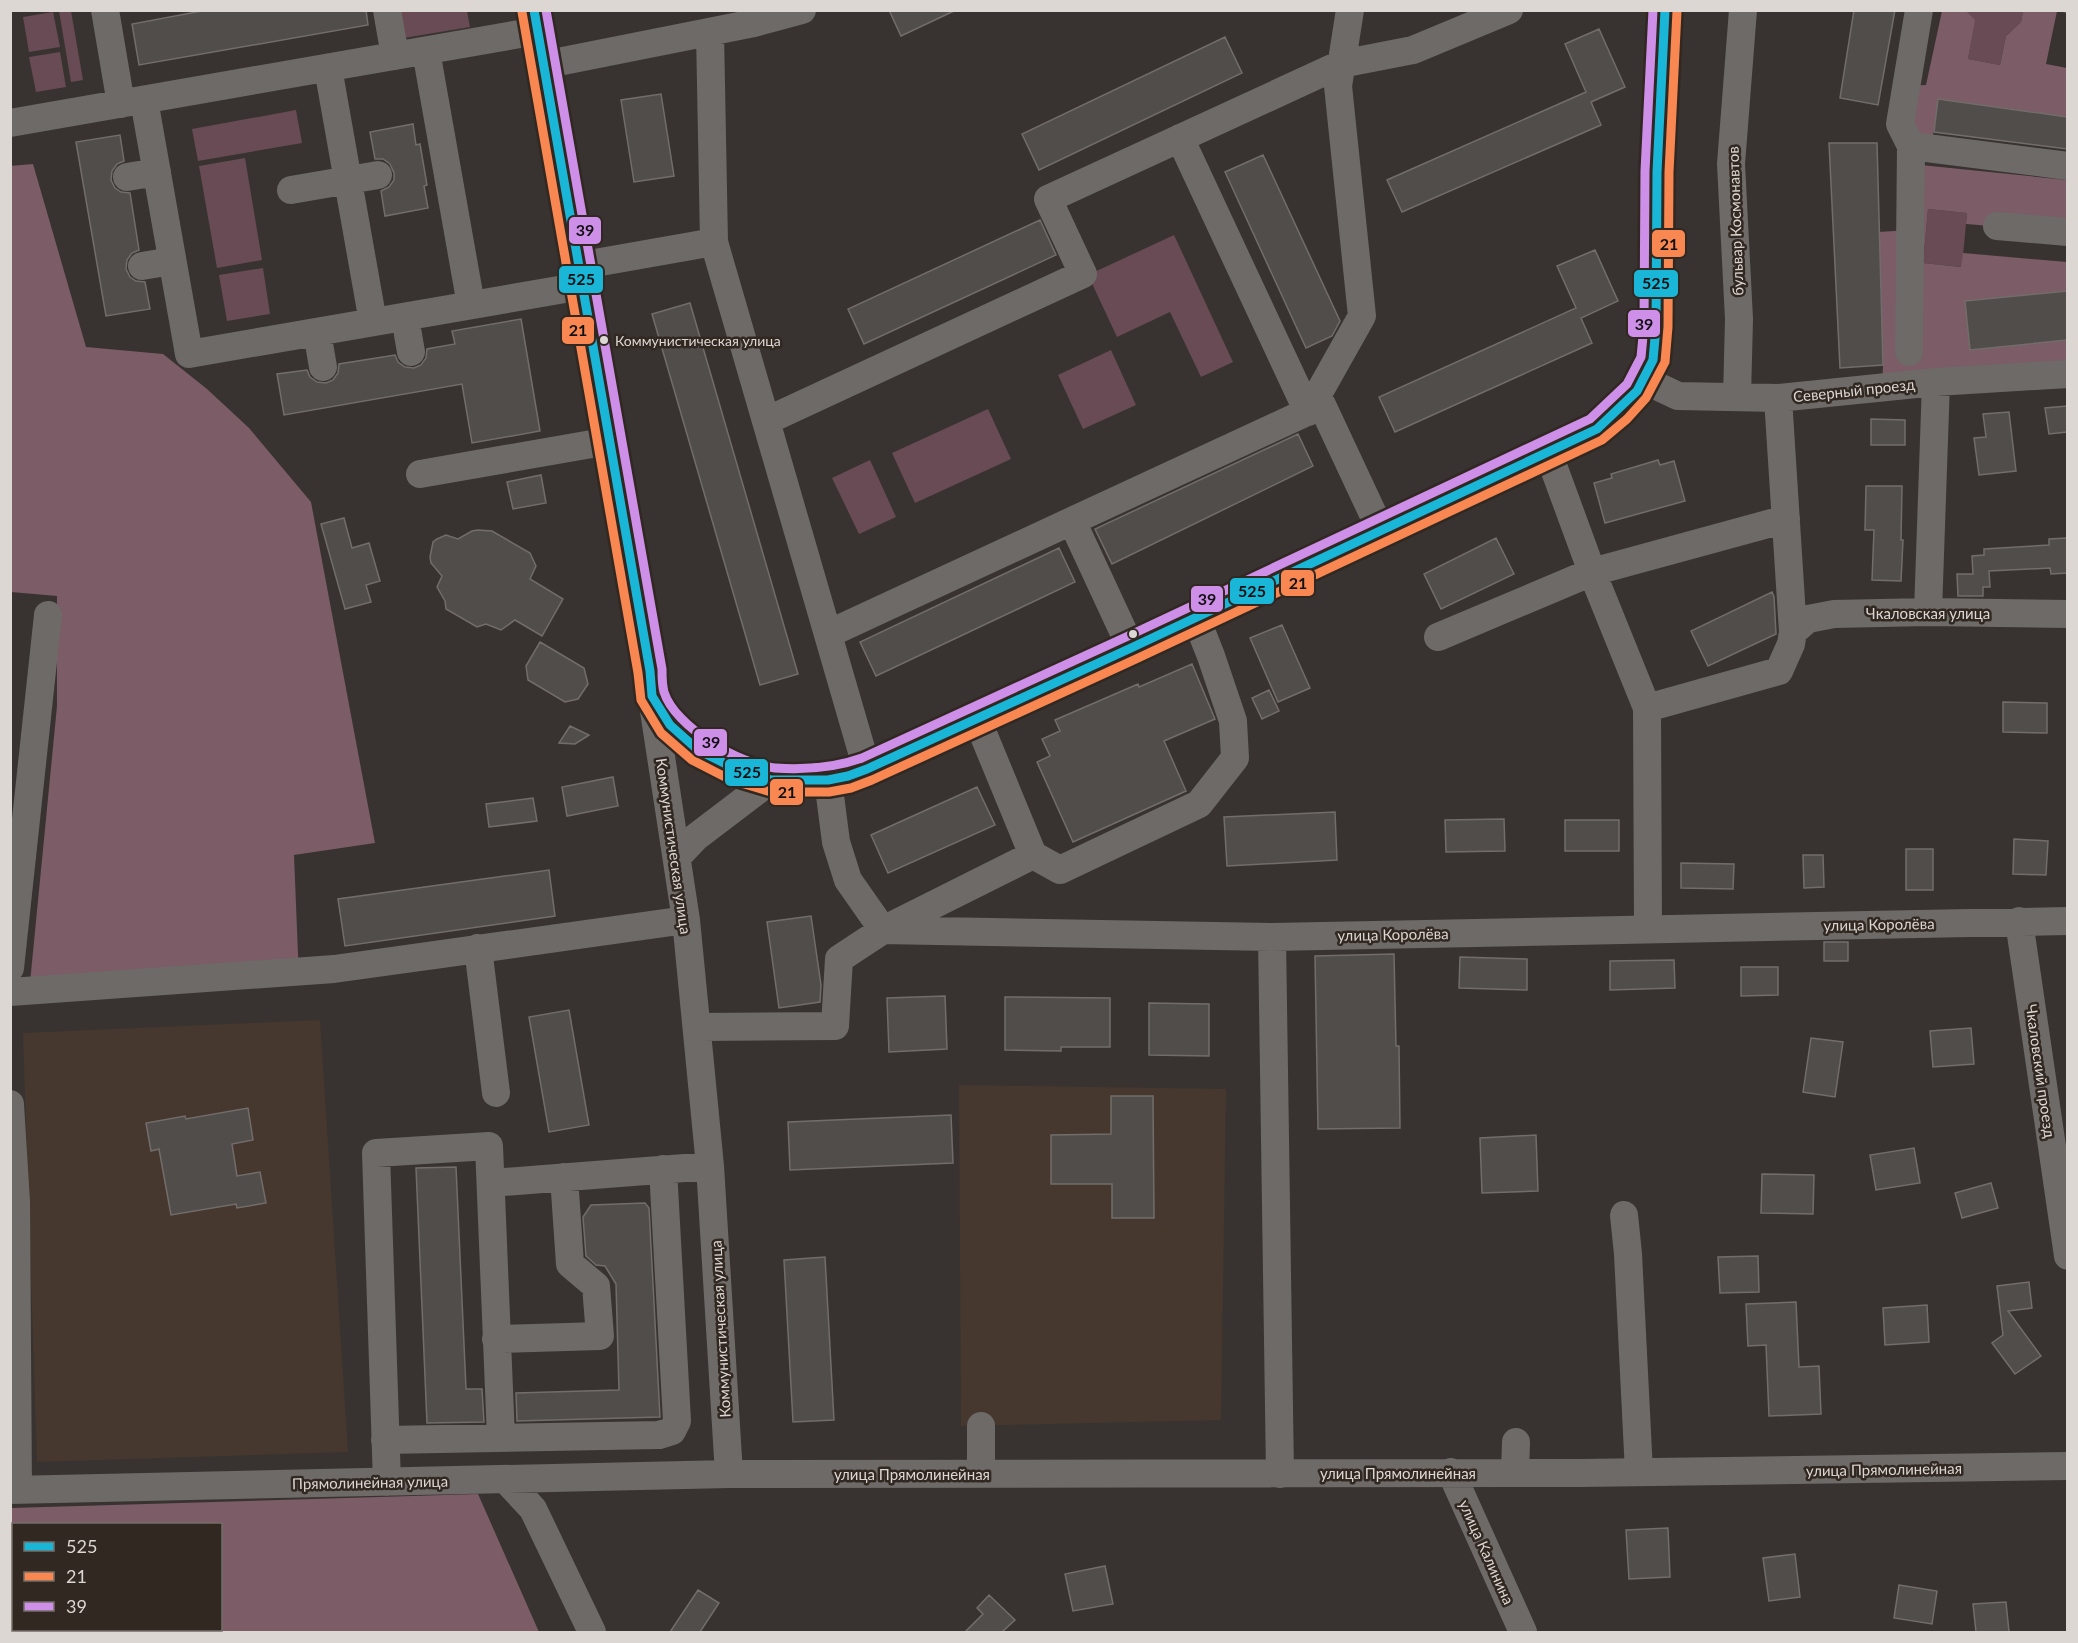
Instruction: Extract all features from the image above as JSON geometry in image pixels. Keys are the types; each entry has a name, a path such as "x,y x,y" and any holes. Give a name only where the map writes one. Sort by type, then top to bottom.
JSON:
{"main road":[{"path":"652,696 670,725 698,750 736,769 771,780 828,780 867,769 1196,618 1597,429 1637,391 1653,360 1656,327 1657,172 1665,10"},
{"name":"Коммунистическая улица","path":"535,21 650,671 652,696"}],"street":[{"path":"105,10 157,172 189,354 471,305 714,242"},
{"path":"387,10 395,56"},
{"path":"543,65 710,32 752,17 802,10"},
{"path":"1308,412 1362,316 1338,86 1350,10"},
{"path":"766,421 1083,274 1048,199 1341,64 1413,50 1509,10"},
{"name":"бульвар Космонавтов","path":"1737,397 1738,320 1731,164 1743,10"},
{"path":"1909,352 1911,146 1900,124 1919,10"},
{"path":"10,123 426,51 535,21"},
{"path":"710,32 714,242 867,769"},
{"path":"426,51 471,305"},
{"path":"328,68 373,322"},
{"path":"1180,138 1308,412"},
{"path":"1911,146 2067,166"},
{"path":"127,177 157,172"},
{"path":"291,190 378,175"},
{"path":"1997,226 2067,232"},
{"path":"142,266 172,261"},
{"path":"405,317 411,352"},
{"path":"317,332 323,367"},
{"name":"Северный проезд","path":"1644,380 1678,396 1778,398 1936,382 2067,374"},
{"path":"1928,612 1936,382"},
{"path":"1647,708 1779,671 1791,645 1793,632 1778,398"},
{"path":"828,634 1322,405 1381,531"},
{"path":"420,474 609,441"},
{"path":"1548,452 1592,572 1647,708 1648,929"},
{"path":"1438,637 1592,572 1786,519"},
{"path":"1072,521 1131,648"},
{"name":"Чкаловская улица","path":"1793,632 1808,619 1834,614 1928,612 2067,614"},
{"path":"10,968 18,834 48,615"},
{"path":"977,719 1033,855 1059,870 1199,804 1235,758 1233,721 1196,618"},
{"name":"Коммунистическая улица","path":"652,696 686,920 710,1166 729,1474"},
{"path":"676,857 696,837 771,780"},
{"path":"828,780 836,842 849,880 883,930"},
{"path":"696,1027 835,1026 839,959 883,930 1033,855"},
{"path":"10,992 334,969 686,920"},
{"name":"Чкаловский проезд","path":"2019,921 2067,1256"},
{"name":"улица Королёва","path":"883,930 1272,937 2067,921"},
{"path":"1272,937 1280,1474"},
{"path":"477,948 496,1093"},
{"path":"10,1104 16,1202 14,1490"},
{"path":"387,1482 376,1154 489,1146 501,1438"},
{"path":"490,1183 710,1166"},
{"path":"385,1440 659,1435 672,1431 677,1421 663,1170"},
{"path":"496,1339 600,1336 596,1286 570,1264 564,1177"},
{"path":"1624,1215 1639,1472"},
{"path":"981,1426 981,1474"},
{"path":"1515,1472 1516,1442"},
{"name":"улица Прямолинейная","path":"729,1474 1639,1472 2067,1466"},
{"name":"улица Калинина","path":"1451,1472 1523,1632"},
{"name":"Прямолинейная улица","path":"14,1490 729,1474"},
{"path":"506,1480 533,1509 592,1632"}],"shaded area":[{"path":"59,11 71,11 83,80 71,82"},
{"path":"399,11 467,11 470,27 404,38"},
{"path":"1942,11 1966,11 1975,20 1968,59 2000,65 2006,36 2021,22 2023,11 2057,11 2046,64 2067,68 2067,117 1939,99 1932,141 1900,124 1906,86 1926,85"},
{"path":"1965,11 2023,11 2021,22 2006,36 2000,65 1968,59 1974,20"},
{"path":"53,12 60,47 29,52 23,17"},
{"path":"60,52 66,87 36,92 29,57"},
{"path":"296,110 302,143 198,161 192,129"},
{"path":"245,158 262,260 217,268 199,166"},
{"path":"33,164 86,347 163,354 207,389 249,428 311,502 375,843 294,855 299,979 28,1003 57,706 57,596 11,592 10,166"},
{"path":"1911,164 2067,180 2067,232 1966,224 1967,213 1928,209 1923,263 1961,267 1963,253 2067,262 2067,291 1965,301 1970,349 2067,340 2067,375 1882,389 1878,232 1910,230"},
{"path":"1928,209 1967,213 1962,267 1923,263"},
{"path":"1174,235 1233,362 1201,377 1170,312 1117,337 1088,275"},
{"path":"263,268 270,314 227,321 219,275"},
{"path":"1111,350 1136,405 1083,429 1058,375"},
{"path":"988,409 1011,459 915,503 892,453"},
{"path":"870,460 896,517 859,534 832,478"},
{"path":"320,1020 348,1452 37,1462 23,1033"},
{"path":"959,1085 1226,1089 1221,1420 961,1426"},
{"path":"478,1494 539,1632 11,1632 11,1508"}],"building":[{"path":"207,10 366,10 368,25 139,65 132,24"},
{"path":"889,10 956,10 901,36"},
{"path":"1854,10 1895,10 1878,105 1840,98"},
{"path":"1599,29 1625,87 1591,102 1601,125 1402,212 1387,180 1586,92 1565,44"},
{"path":"1225,37 1242,73 1039,170 1022,134"},
{"path":"661,94 674,176 634,182 621,100"},
{"path":"1938,99 2067,117 2067,149 1934,132"},
{"path":"413,124 416,145 420,144 427,185 424,186 428,208 385,216 381,191 389,187 394,180 394,173 390,164 383,159 375,159 370,132"},
{"path":"120,135 124,161 117,164 112,171 111,180 115,188 121,192 130,193 139,250 132,253 127,260 126,269 130,277 136,281 145,282 150,309 106,316 76,142"},
{"path":"1829,143 1877,143 1883,365 1840,368"},
{"path":"1263,155 1340,321 1332,336 1306,348 1225,172"},
{"path":"1040,220 1056,255 864,344 848,309"},
{"path":"1595,250 1618,301 1581,318 1592,343 1395,432 1379,397 1576,308 1557,266"},
{"path":"2067,291 2067,340 1970,350 1965,301"},
{"path":"690,303 798,674 760,685 652,314"},
{"path":"521,319 540,431 472,443 462,384 284,415 277,374 307,370 310,377 317,382 326,383 333,380 338,373 339,364 395,355 398,362 405,367 414,368 421,365 426,358 427,349 455,344 452,331"},
{"path":"2067,406 2067,432 2049,434 2045,408"},
{"path":"2009,412 2016,471 1979,475 1974,438 1986,437 1983,414"},
{"path":"1871,419 1905,420 1905,445 1871,445"},
{"path":"1298,434 1313,466 1112,564 1095,529"},
{"path":"1658,460 1660,465 1674,461 1685,501 1605,523 1594,483 1612,478 1611,474"},
{"path":"541,475 546,503 513,509 507,482"},
{"path":"1866,486 1902,486 1901,581 1872,580 1874,530 1865,530"},
{"path":"344,518 352,548 369,543 380,581 366,585 371,602 345,609 321,524"},
{"path":"478,530 492,531 530,553 536,566 530,579 563,599 542,636 515,620 501,630 486,624 477,627 446,609 445,601 437,587 442,576 431,563 433,542 446,535 458,539"},
{"path":"1496,538 1514,574 1441,609 1424,574"},
{"path":"2067,538 2067,573 2051,574 2050,568 1989,571 1990,587 1983,587 1983,596 1958,596 1957,574 1973,574 1972,556 1984,555 1984,549 2049,545 2049,539"},
{"path":"1059,548 1075,582 876,676 860,642"},
{"path":"1772,592 1776,634 1708,666 1691,631"},
{"path":"1282,625 1310,688 1278,702 1250,638"},
{"path":"540,642 584,668 588,684 578,699 565,702 528,680 526,666"},
{"path":"1192,664 1215,719 1164,741 1186,791 1073,842 1037,762 1050,756 1042,739 1060,731 1055,720 1138,684 1139,687"},
{"path":"1269,690 1279,711 1262,719 1252,698"},
{"path":"2003,702 2047,703 2047,733 2003,732"},
{"path":"570,726 589,735 575,744 559,743"},
{"path":"613,777 618,806 567,816 562,787"},
{"path":"977,787 995,825 888,873 871,835"},
{"path":"533,798 537,821 489,827 486,804"},
{"path":"1335,812 1337,860 1227,866 1224,817"},
{"path":"1504,819 1505,851 1446,852 1445,820"},
{"path":"1565,820 1619,820 1619,851 1565,851"},
{"path":"2014,839 2048,841 2046,875 2013,874"},
{"path":"1906,849 1933,849 1933,890 1906,890"},
{"path":"1803,855 1823,855 1824,887 1804,888"},
{"path":"1681,863 1734,864 1733,889 1681,888"},
{"path":"549,870 555,916 345,946 338,899"},
{"path":"811,916 821,985 820,1002 779,1008 767,922"},
{"path":"1824,942 1848,942 1848,961 1824,961"},
{"path":"1394,954 1396,1046 1399,1046 1400,1128 1318,1129 1315,956"},
{"path":"1460,957 1527,959 1527,990 1459,988"},
{"path":"1674,960 1675,988 1610,990 1610,961"},
{"path":"1741,967 1778,967 1778,995 1741,996"},
{"path":"945,996 947,1049 889,1052 887,998"},
{"path":"1005,997 1110,998 1110,1047 1061,1047 1061,1051 1005,1050"},
{"path":"1149,1003 1209,1004 1209,1056 1149,1055"},
{"path":"569,1010 589,1125 549,1132 529,1017"},
{"path":"1971,1028 1974,1064 1933,1067 1930,1031"},
{"path":"1811,1038 1843,1042 1835,1097 1803,1092"},
{"path":"1111,1096 1153,1096 1154,1218 1112,1218 1112,1184 1051,1184 1051,1135 1111,1134"},
{"path":"248,1108 253,1140 232,1144 237,1176 260,1172 266,1203 237,1208 236,1204 171,1215 159,1149 151,1151 146,1123 185,1116 186,1119"},
{"path":"951,1115 953,1163 790,1170 788,1122"},
{"path":"1536,1135 1538,1191 1482,1193 1480,1138"},
{"path":"1914,1148 1920,1183 1876,1190 1870,1155"},
{"path":"456,1167 466,1389 482,1389 484,1422 427,1423 416,1168"},
{"path":"1762,1174 1814,1175 1813,1214 1761,1213"},
{"path":"1991,1183 1998,1208 1962,1218 1955,1193"},
{"path":"645,1203 649,1208 660,1417 517,1421 516,1393 619,1390 616,1284 605,1266 596,1265 586,1256 583,1217 591,1205"},
{"path":"1758,1256 1759,1292 1720,1293 1718,1257"},
{"path":"825,1257 834,1420 793,1422 784,1260"},
{"path":"2029,1282 2032,1308 2008,1311 2041,1356 2015,1374 1992,1343 2003,1335 1997,1286"},
{"path":"1796,1302 1799,1367 1819,1366 1821,1414 1769,1416 1766,1345 1748,1346 1746,1304"},
{"path":"1927,1305 1929,1342 1885,1345 1883,1308"},
{"path":"1668,1528 1670,1577 1629,1579 1626,1530"},
{"path":"1795,1554 1800,1597 1769,1601 1763,1558"},
{"path":"1105,1566 1113,1604 1073,1611 1065,1574"},
{"path":"1899,1585 1937,1591 1932,1624 1894,1618"},
{"path":"698,1590 719,1603 700,1632 670,1632"},
{"path":"989,1595 1015,1620 1002,1632 965,1632 983,1614 977,1608"},
{"path":"2006,1602 2009,1632 1976,1632 1973,1604"}],"transit line":[{"name":"525","path":"534,10 650,671 652,696 670,725 698,750 736,769 771,780 828,780 867,769 1597,429 1637,391 1653,360 1656,327 1657,172 1665,10"},
{"name":"39","path":"546,10 662,669 664,692 670,705 681,718 695,731 727,752 761,765 797,769 819,768 862,758 1590,419 1627,384 1641,357 1644,326 1645,171 1653,10"},
{"name":"21","path":"522,12 641,700 661,733 692,760 731,780 771,792 829,792 851,788 872,780 1136,659 1602,440 1627,419 1646,398 1665,362 1668,327 1669,172 1677,11"}],"place":[{"name":"Коммунистическая улица","path":"604,340"}]}
